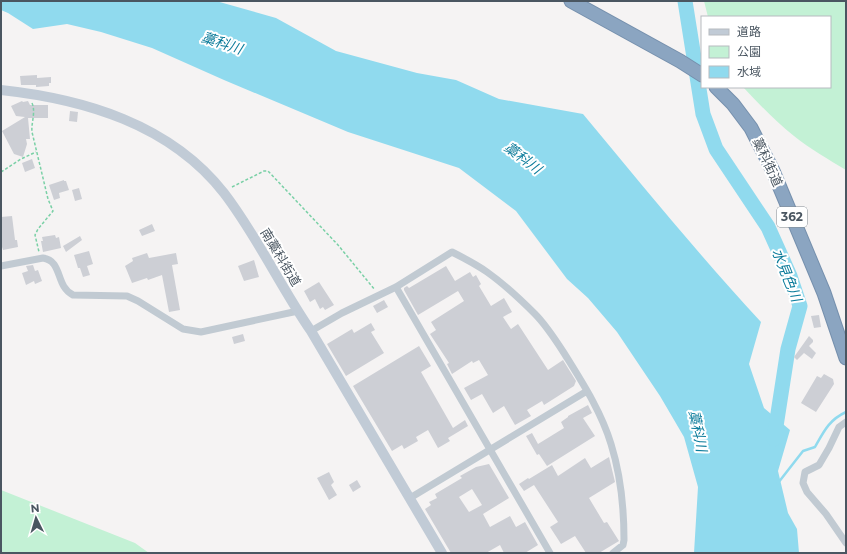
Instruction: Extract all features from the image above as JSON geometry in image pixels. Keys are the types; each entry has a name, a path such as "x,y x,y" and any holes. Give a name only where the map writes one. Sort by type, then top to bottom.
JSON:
{"highway":[{"path":"571,1 667,53 701,74"},
{"name":"藁科街道","path":"717,88 733,104 751,128 774,172 824,293 846,358"}],"main road":[{"name":"南藁科街道","path":"1,90 90,106 135,123 177,148 203,171 223,192 249,229 442,553"}],"street":[{"path":"311,331 342,313 396,287 452,252 485,270 536,314 550,332 597,408 611,445 619,475 624,507 623,545 613,553"},
{"path":"1,266 43,258 53,261 63,286 67,292 73,295 127,296 138,301 183,329 201,332 298,311"},
{"path":"396,287 550,553"},
{"path":"410,498 587,391"},
{"path":"846,422 839,427 819,465 805,472 803,483 807,492 826,514 846,542"}],"path":[{"path":"30,94 34,107 31,123 32,132 48,199 53,211 38,230 36,235 40,253 43,258"},
{"path":"1,172 21,159 36,152"},
{"path":"223,192 264,171 268,171 338,245 380,295"}],"green space":[{"path":"704,1 846,1 846,170 813,150 794,136 774,119 744,88 831,88 831,16 708,16"},
{"path":"1,490 135,543 149,553 1,553"}],"water":[{"name":"藁科川","path":"1,1 216,1 276,18 336,51 417,73 456,80 499,99 583,114 648,193 761,322 749,364 764,408 790,430 778,471 788,513 797,529 799,553 694,553 698,487 684,437 660,396 617,332 588,298 567,279 516,211 459,168 348,132 152,48 101,32 67,24 33,29 1,10"}],"building":[{"path":"37,75 37,78 51,77 51,83 49,83 49,86 36,87 36,85 21,85 20,76"},
{"path":"22,101 28,101 30,105 48,105 48,118 28,118 30,139 26,139 27,144 23,157 14,154 2,131 25,117 16,116 11,106"},
{"path":"70,111 78,112 77,122 69,121"},
{"path":"32,159 35,168 25,172 22,163"},
{"path":"64,180 66,181 69,190 59,193 60,198 54,200 49,185"},
{"path":"79,188 82,199 75,201 72,190"},
{"path":"12,216 15,240 17,240 18,247 3,250 1,244 1,217"},
{"path":"152,224 155,231 142,236 139,230"},
{"path":"55,235 56,238 59,237 61,248 43,252 41,241 43,241 42,237"},
{"path":"80,236 82,240 66,252 63,246"},
{"path":"89,251 93,264 87,266 90,275 83,277 80,268 78,268 74,255"},
{"path":"147,253 149,258 176,253 178,264 172,265 180,310 169,312 162,275 148,280 147,278 132,283 125,266 133,261 132,258"},
{"path":"254,260 259,277 244,281 238,266"},
{"path":"33,265 35,271 38,270 42,281 35,284 34,281 26,285 22,273 28,271 26,266"},
{"path":"446,266 455,281 470,272 473,277 476,275 481,284 479,286 491,306 504,298 512,312 503,317 511,329 518,324 548,370 563,360 576,381 574,386 544,405 542,401 527,410 531,416 515,425 504,406 493,413 482,394 471,400 464,388 488,375 479,360 473,363 472,361 452,374 447,364 449,363 430,334 436,330 431,322 464,301 458,291 418,315 404,290 407,286 409,288"},
{"path":"319,282 334,305 325,310 323,307 320,309 315,299 310,302 304,291"},
{"path":"384,300 388,307 377,313 373,306"},
{"path":"819,315 821,327 814,328 811,316"},
{"path":"371,323 375,330 371,332 384,353 346,376 327,344 352,329 354,333"},
{"path":"243,334 245,341 234,344 232,337"},
{"path":"809,336 813,342 809,346 816,353 812,359 804,353 797,360 794,357"},
{"path":"419,346 431,366 421,372 453,428 465,420 468,426 448,438 450,441 438,448 428,430 416,437 418,441 404,449 402,445 392,451 353,386"},
{"path":"824,374 833,379 834,384 816,412 801,403 817,376 821,378"},
{"path":"588,405 592,413 583,418 595,436 547,466 539,454 537,455 526,436 532,433 538,444 564,428 561,422 568,416"},
{"path":"609,457 615,482 589,498 604,523 607,522 619,541 599,553 586,553 575,536 561,544 550,527 558,522 534,485 524,491 519,484 552,465 558,476 585,458 591,468"},
{"path":"489,464 509,498 483,514 490,527 510,516 516,527 525,522 538,545 525,553 504,553 500,545 486,553 451,553 425,509 431,505 429,502 437,498 435,494 462,478 460,476 476,467","holes":["472,489 482,505 469,512 459,497"]},
{"path":"329,472 334,482 331,485 337,495 329,500 317,478"},
{"path":"357,480 361,487 353,492 349,485"}],"waterway":[{"name":"水見色川","path":"685,1 703,114 716,149 768,227 790,276 800,306 788,349 774,439"},
{"path":"778,483 803,451 815,447 831,422 846,412"}]}
